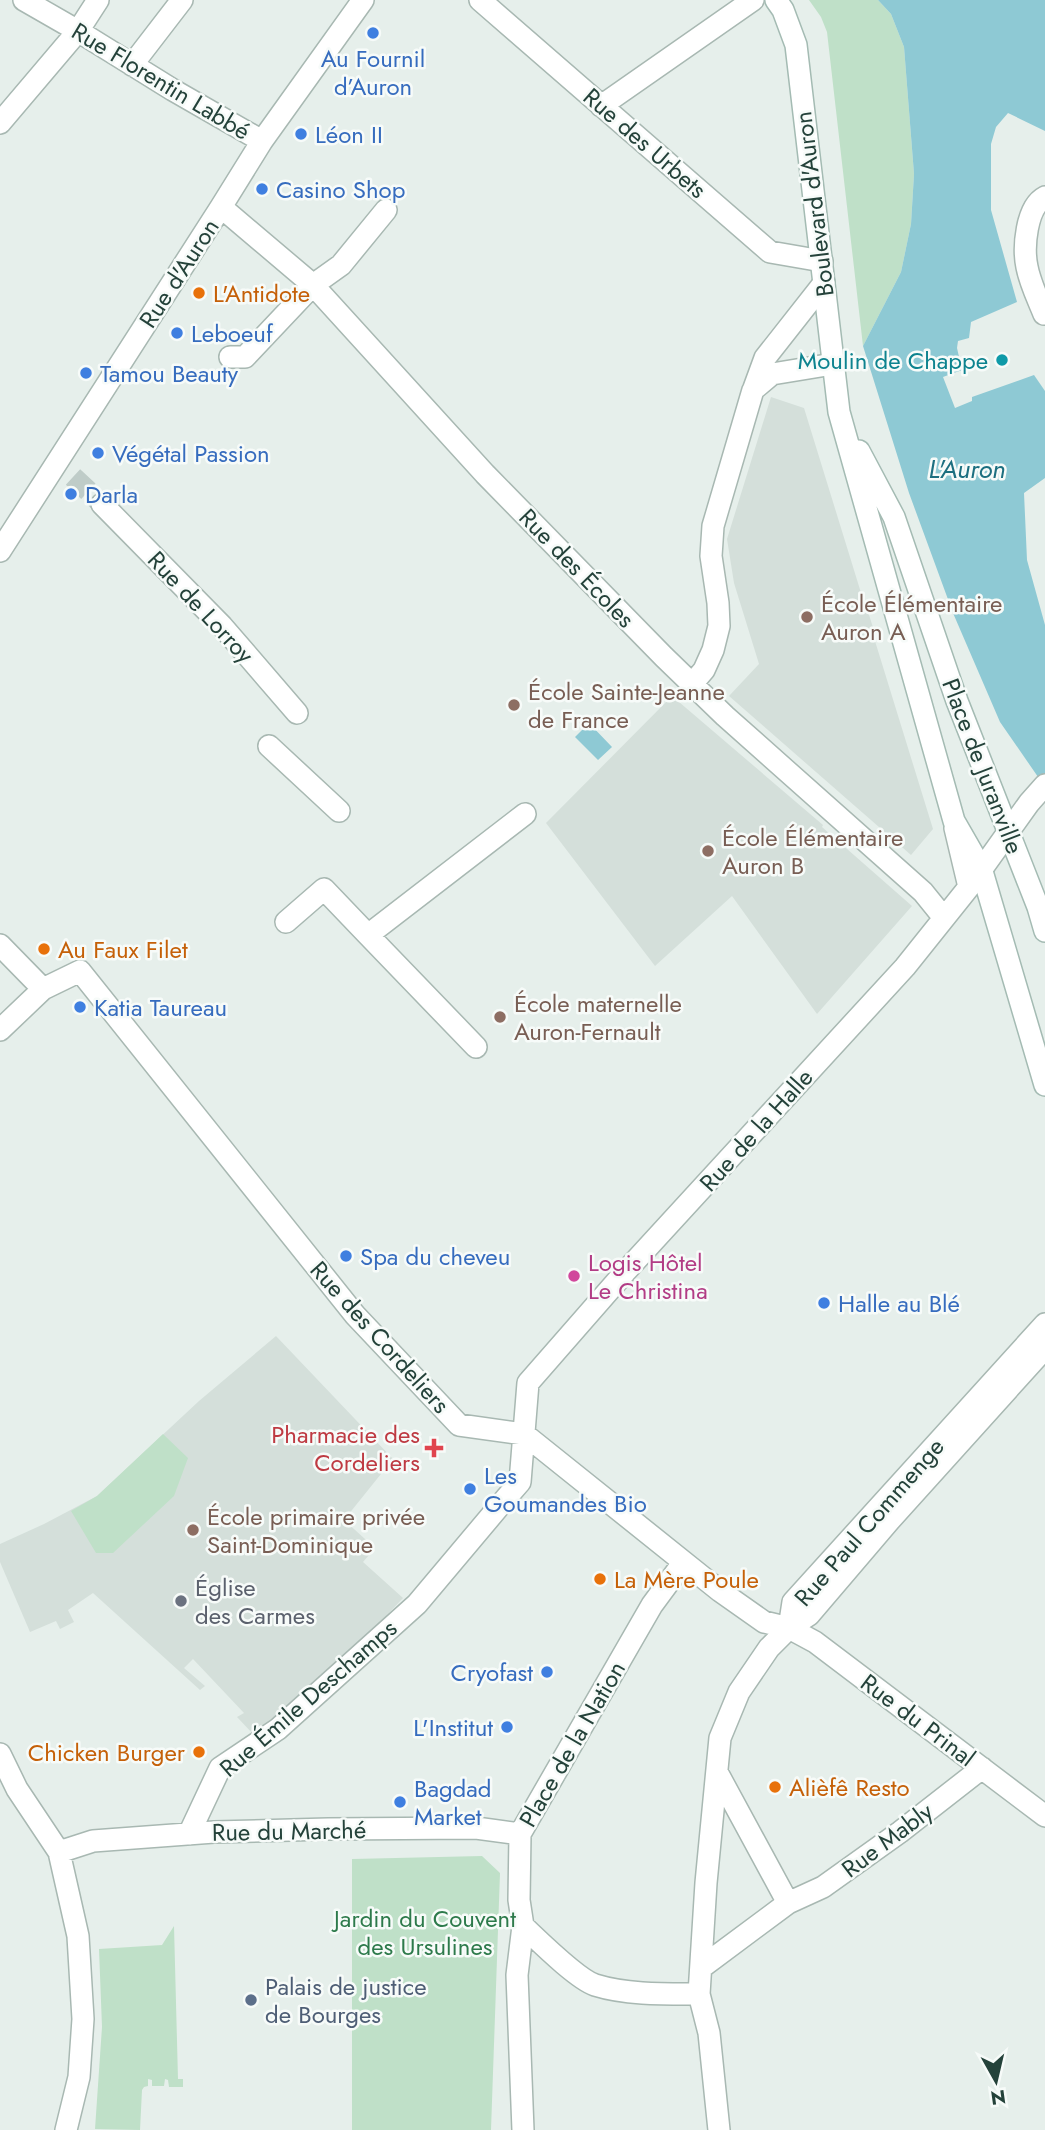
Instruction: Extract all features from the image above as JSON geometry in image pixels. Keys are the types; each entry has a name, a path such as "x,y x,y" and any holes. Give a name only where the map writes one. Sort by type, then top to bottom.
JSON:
{"street":[{"name":"Rue Florentin Labbé","path":"24,0 261,141"},
{"path":"0,123 78,31 97,0"},
{"path":"132,65 182,0"},
{"name":"Rue d'Auron","path":"0,551 65,470 261,141 363,0"},
{"name":"Rue des Urbets","path":"480,0 770,252 822,261"},
{"path":"601,106 753,0"},
{"name":"Boulevard d'Auron","path":"776,0 783,10 796,45 839,412"},
{"path":"1044,314 1026,266 1027,225 1038,201 1045,197"},
{"name":"Rue des Écoles","path":"221,207 313,285 497,486 692,684 923,892 944,918"},
{"path":"230,357 245,357 313,285 341,265 386,209"},
{"path":"692,684 704,670 719,626 711,556 713,526 753,390 765,358 824,283"},
{"path":"753,390 772,374 832,364"},
{"name":"Place de Juranville","path":"839,412 954,821 969,887"},
{"name":"Place de Juranville","path":"839,412 894,517 957,701 1045,931"},
{"name":"Rue de Lorroy","path":"102,504 222,626 297,713"},
{"path":"269,747 339,811"},
{"name":"Rue de la Halle","path":"524,1434 528,1383 625,1272 905,967 1045,785"},
{"path":"368,935 525,814"},
{"name":"Place de Juranville","path":"954,821 981,868 1045,1085"},
{"path":"286,922 324,889 476,1047"},
{"path":"0,946 43,989 0,1030"},
{"name":"Rue des Cordeliers","path":"43,989 80,971 355,1315 459,1425 524,1434"},
{"name":"Rue Paul Commenge","path":"789,1628 793,1602 1045,1324"},
{"name":"Rue Paul Commenge","path":"789,1628 809,1615 890,1520 1045,1348"},
{"path":"524,1434 683,1563 764,1622 789,1628"},
{"name":"Rue Émile Deschamps","path":"189,1834 220,1768 278,1729 417,1604 520,1482 524,1434"},
{"name":"Place de la Nation","path":"523,2130 517,1975 523,1926 519,1900 520,1834 652,1605 683,1563"},
{"path":"719,2130 709,2033 699,1994 720,1738 739,1692 769,1648 789,1628"},
{"name":"Rue du Prinal","path":"789,1628 815,1642 1045,1816"},
{"path":"0,1754 17,1788 59,1852 78,1936 83,2019 79,2077 66,2130"},
{"name":"Rue Mably","path":"788,1903 824,1887 982,1768"},
{"path":"702,1967 788,1903 717,1772"},
{"name":"Rue du Marché","path":"59,1852 93,1841 189,1834 475,1828 520,1834"},
{"path":"523,1926 558,1958 593,1984 630,1992 699,1994"}],"shaded area":[{"name":"École Élémentaire Auron A","path":"771,397 804,408 877,640 875,641 933,829 911,855 729,696 759,664 734,583 727,539"},
{"name":"École Élémentaire Auron B","path":"672,696 823,825 822,827 912,906 817,1014 732,896 655,966 546,823"},
{"name":"École primaire privée Saint-Dominique","path":"276,1336 393,1459 344,1520 375,1548 363,1562 403,1598 323,1677 253,1734 237,1717 244,1713 193,1659 184,1668 205,1686 200,1690 93,1593 68,1610 74,1622 60,1629 56,1621 30,1632 0,1562 0,1544 97,1496 199,1401"}],"green space":[{"path":"809,0 878,0 891,14 904,47 914,174 911,224 901,272 863,346 827,32 821,17"},
{"path":"163,1434 188,1458 174,1496 113,1553 96,1553 71,1511 97,1496"},
{"name":"Jardin du Couvent des Ursulines","path":"482,1856 500,1873 491,2130 352,2130 352,1859"},
{"path":"174,1926 178,2079 183,2079 183,2087 169,2087 168,2080 165,2079 164,2086 152,2086 152,2080 148,2079 148,2086 142,2090 140,2130 95,2129 102,2027 99,1949 162,1945"}],"water":[{"name":"L'Auron","path":"878,0 1045,0 1045,131 1008,113 996,127 991,144 991,210 1017,302 971,322 969,338 958,341 962,370 943,377 955,408 972,401 972,397 1034,375 1045,391 1045,478 1024,493 1027,560 1045,625 1045,787 1000,722 953,613 909,493 863,346 901,272 911,224 914,174 904,47 891,14"},
{"path":"589,723 612,747 598,760 575,737"}],"tunnel":[{"path":"73,477 102,504"}],"place":[{"name":"Au Fournil d’Auron","path":"373,33"},
{"name":"Léon II","path":"301,134"},
{"name":"Casino Shop","path":"262,189"},
{"name":"L'Antidote","path":"199,293"},
{"name":"Leboeuf","path":"177,333"},
{"name":"Moulin de Chappe","path":"1002,360"},
{"name":"Tamou Beauty","path":"86,373"},
{"name":"Végétal Passion","path":"98,453"},
{"name":"Darla","path":"71,494"},
{"name":"École Élémentaire Auron A","path":"807,617"},
{"name":"École Sainte-Jeanne de France","path":"514,705"},
{"name":"École Élémentaire Auron B","path":"708,851"},
{"name":"Au Faux Filet","path":"44,949"},
{"name":"Katia Taureau","path":"80,1007"},
{"name":"École maternelle Auron-Fernault","path":"500,1017"},
{"name":"Spa du cheveu","path":"346,1256"},
{"name":"Logis Hôtel Le Christina","path":"574,1276"},
{"name":"Halle au Blé","path":"824,1303"},
{"name":"Pharmacie des Cordeliers","path":"434,1448"},
{"name":"Les Goumandes Bio","path":"470,1489"},
{"name":"École primaire privée Saint-Dominique","path":"193,1530"},
{"name":"La Mère Poule","path":"600,1579"},
{"name":"Église des Carmes","path":"181,1601"},
{"name":"Cryofast","path":"547,1672"},
{"name":"L'Institut","path":"507,1727"},
{"name":"Chicken Burger","path":"199,1752"},
{"name":"Alièfê Resto","path":"775,1787"},
{"name":"Bagdad Market","path":"400,1802"},
{"name":"Palais de justice de Bourges","path":"251,2000"}]}
